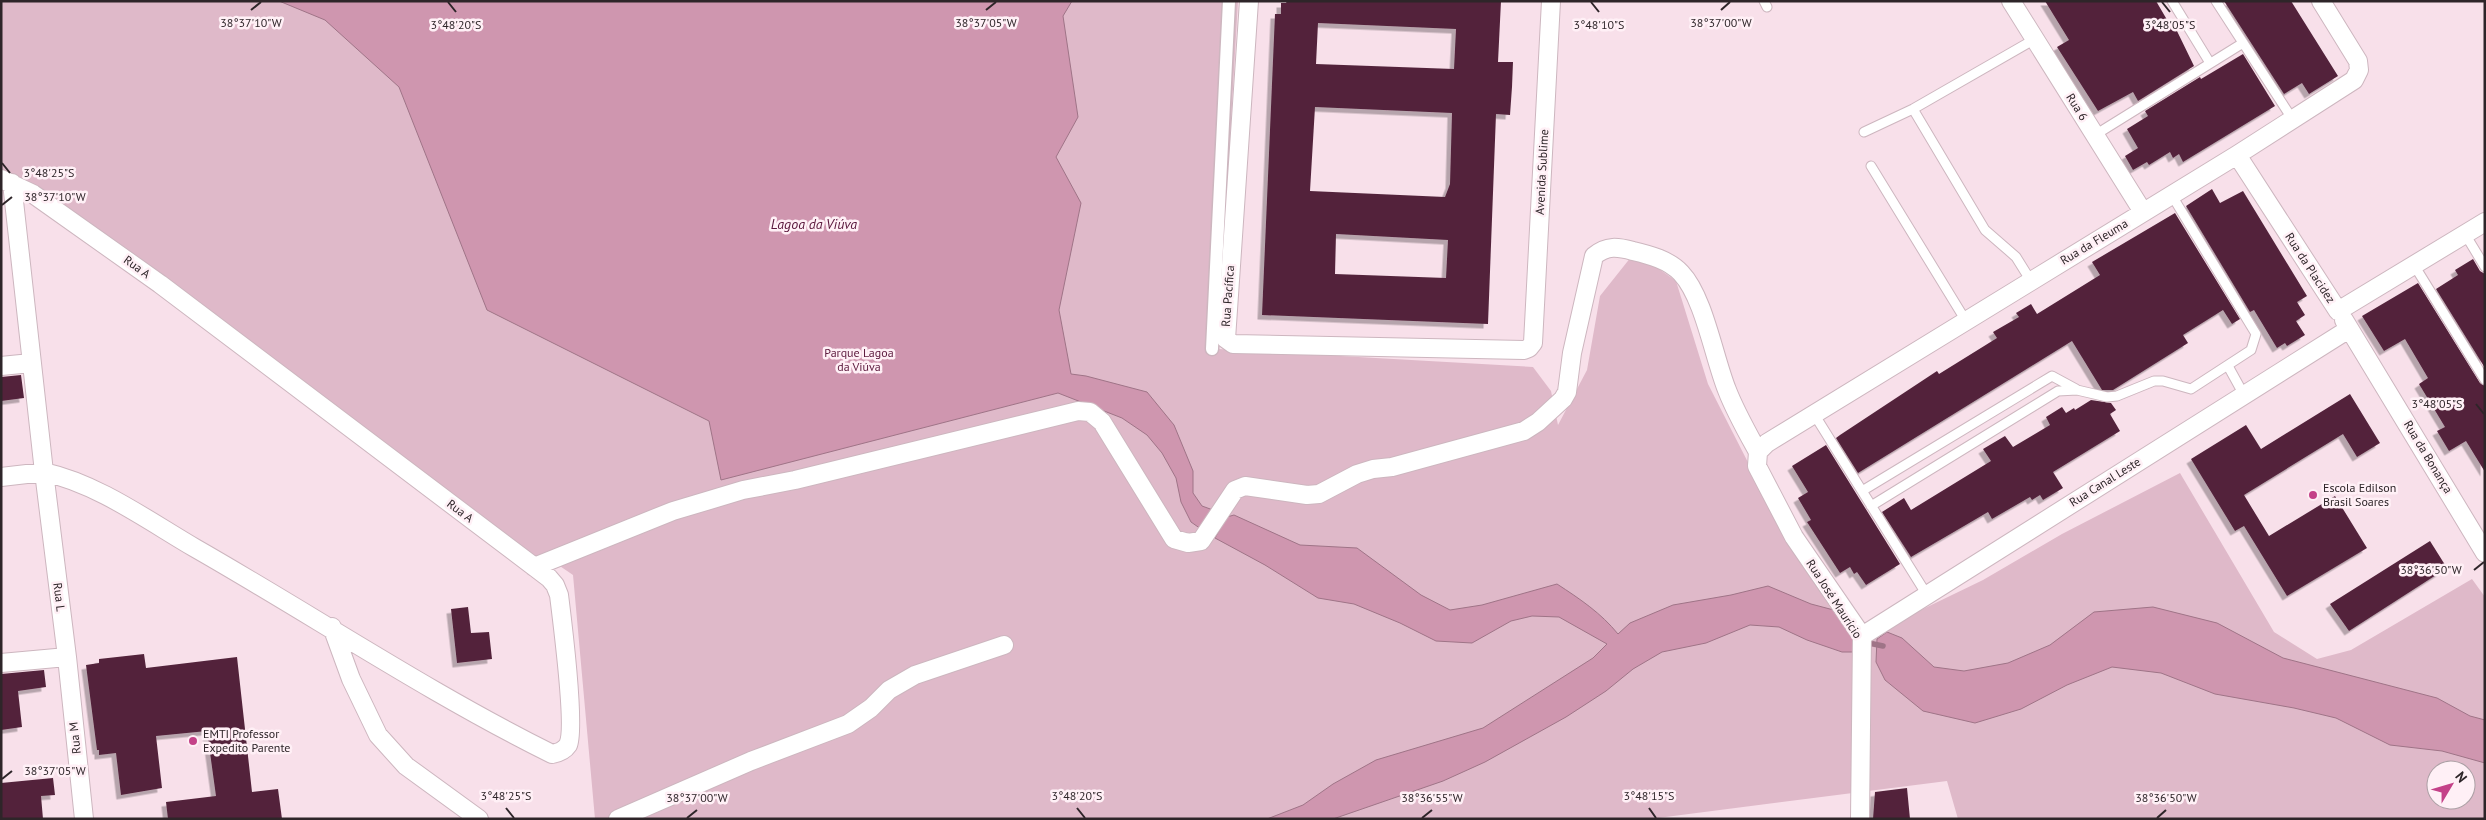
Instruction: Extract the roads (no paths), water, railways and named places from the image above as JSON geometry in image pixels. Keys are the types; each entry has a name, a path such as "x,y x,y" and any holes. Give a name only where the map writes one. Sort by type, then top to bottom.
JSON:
{"street":[{"path":"1212,349 1229,1"},
{"name":"Rua Pacífica","path":"1249,1 1226,339 1233,344 1524,350 1533,343"},
{"name":"Avenida Sublime","path":"1533,343 1551,1"},
{"name":"Rua 6","path":"2011,1 2143,212"},
{"name":"Rua da Fleuma","path":"1758,452 1766,443 2237,155 2354,80 2359,70 2358,61 2321,1"},
{"name":"Rua da Placidez","path":"2237,155 2338,311 2485,222"},
{"name":"Rua A","path":"7,181 33,194 160,284 534,567 555,585 559,595 568,684 569,740 567,746 559,753 552,754 487,722 332,628 94,490 65,476 44,472 7,181"},
{"name":"Rua José Maurício","path":"534,567 673,511 743,490 795,480 1078,411 1090,412 1102,422 1174,539 1195,543 1201,541 1240,487 1245,486 1308,495 1319,494 1356,474 1436,456 1524,431 1538,422 1567,392 1572,353 1594,256 1602,249 1614,246 1650,255 1670,264 1681,272 1692,287 1727,392 1758,452 1757,466 1794,537 1862,636 1860,819"},
{"name":"Rua da Bonança","path":"2338,311 2485,553"},
{"name":"Rua Canal Leste","path":"1862,636 2349,329"},
{"path":"1,366 31,363"},
{"path":"1,477 44,472"},
{"name":"Rua L","path":"44,472 67,657"},
{"path":"332,628 351,679 378,735 406,766 479,819"},
{"path":"618,819 751,761 848,724 871,708 889,690 915,675 1004,645"},
{"path":"1,663 67,657"},
{"name":"Rua M","path":"67,657 84,819"}],"lane":[{"path":"2172,1 2210,63"},
{"path":"2216,1 2293,120"},
{"path":"1864,132 1913,109 2035,39"},
{"path":"2095,135 2243,43"},
{"path":"1913,109 1985,230 2016,257 2031,281"},
{"path":"1871,166 1966,321"},
{"path":"1862,491 2052,376 2077,390 2107,397 2118,396 2154,382 2163,381 2190,389 2251,350 2256,334 2171,194"},
{"path":"2465,234 2485,267"},
{"path":"2414,265 2485,380"},
{"path":"2228,366 2244,395"},
{"path":"1871,506 2058,391 2077,390"},
{"path":"1814,414 1927,595"}],"water":[{"name":"Lagoa da Viúva","path":"279,1 1072,1 1063,16 1078,117 1056,157 1081,203 1059,310 1071,374 1086,376 1147,392 1174,425 1193,471 1193,493 1202,506 1213,510 1201,529 1191,522 1181,502 1176,478 1162,453 1147,435 1122,418 1058,393 721,480 709,421 487,310 399,87 325,20"},
{"path":"1234,515 1300,545 1357,548 1421,595 1450,610 1482,605 1557,584 1597,613 1618,634 1630,623 1673,605 1731,595 1768,586 1811,604 1845,613 1859,652 1842,652 1807,640 1779,627 1750,625 1706,643 1662,652 1633,669 1606,691 1566,717 1485,762 1443,781 1333,819 1267,819 1303,805 1333,784 1376,760 1483,728 1593,658 1607,644 1559,617 1532,616 1511,621 1472,643 1436,641 1400,623 1354,604 1318,598 1265,565 1215,538 1227,517"},
{"path":"2153,607 2217,623 2283,658 2437,698 2470,716 2485,720 2485,763 2442,751 2390,745 2336,718 2294,708 2215,694 2161,673 2112,667 2067,685 2021,709 1975,723 1923,711 1885,680 1876,662 1877,639 1887,632 1902,638 1934,667 1964,671 2008,663 2050,645 2094,612"}],"waterway":[{"path":"1864,642 1883,646"}],"place":[{"name":"Escola Edilson Brasil Soares","path":"2313,495"},
{"name":"EMTI Professor Expedito Parente","path":"193,741"}],"park label":[{"name":"Parque Lagoa da Viúva","path":"859,360"}]}
